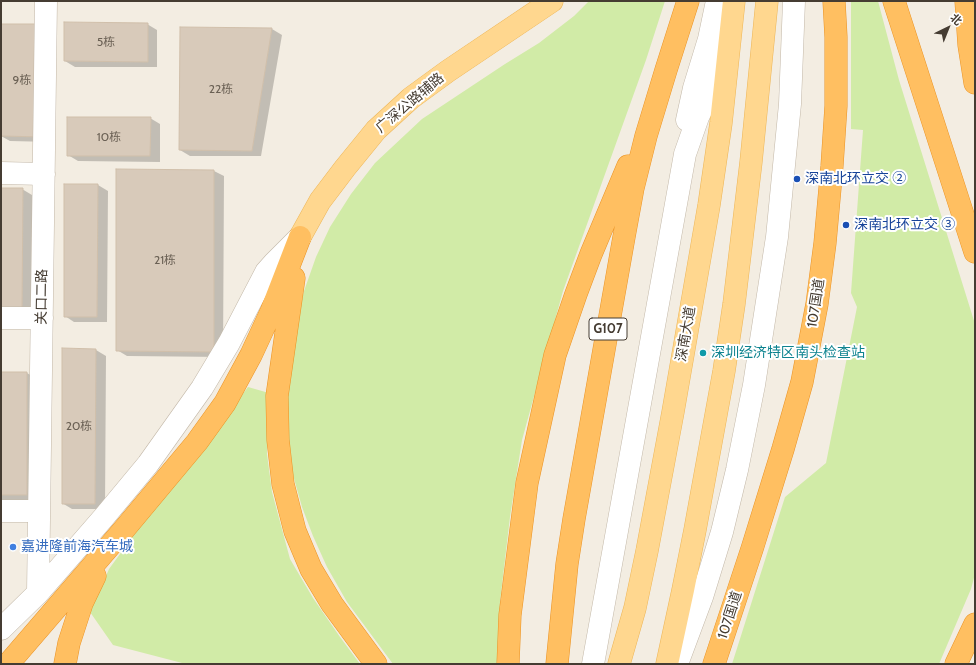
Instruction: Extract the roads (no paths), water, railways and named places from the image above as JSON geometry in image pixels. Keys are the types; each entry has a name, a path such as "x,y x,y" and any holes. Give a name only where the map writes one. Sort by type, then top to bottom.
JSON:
{"highway":[{"name":"G107","path":"557,664 566,572 574,519 633,188 646,136 688,1"},
{"name":"107国道","path":"714,664 783,449 802,382 817,304 825,243 833,159 836,106 836,37 834,1"},
{"path":"894,1 975,252"},
{"path":"969,9 969,45 975,83"},
{"path":"508,664 510,615 527,483 555,355 586,267 641,135 666,70"},
{"path":"8,664 126,528 197,442 225,403 252,355 271,312 300,237"},
{"path":"300,237 277,396 278,440 283,484 295,531 311,569 332,604 376,664"},
{"path":"65,664 69,643 82,603 98,569 126,528"},
{"path":"956,664 975,624"}],"main road":[{"name":"广深公路辅路","path":"300,237 320,202 376,130 411,98 448,71 552,1"},
{"name":"深南大道","path":"619,664 635,608 644,566 673,412 709,205 721,123 734,1"},
{"path":"666,664 689,560 724,371 733,312 752,162 767,1"}],"street":[{"name":"关口二路","path":"38,593 46,1"},
{"path":"679,186 688,112 709,39 717,1"},
{"path":"677,664 702,597 722,532 737,470 754,385 777,237 790,104 794,1"},
{"path":"592,664 686,154 691,134 721,65 732,31"},
{"path":"1,173 44,174"},
{"path":"1,629 38,593 148,464 202,388 229,344 266,272 300,237"},
{"path":"1,318 42,318"},
{"path":"1,511 39,511"}],"place":[{"name":"深南北环立交 ②","path":"797,179"},
{"name":"深南北环立交 ③","path":"846,225"},
{"name":"深圳经济特区南头检查站","path":"703,353"},
{"name":"嘉进隆前海汽车城","path":"13,547"}]}
